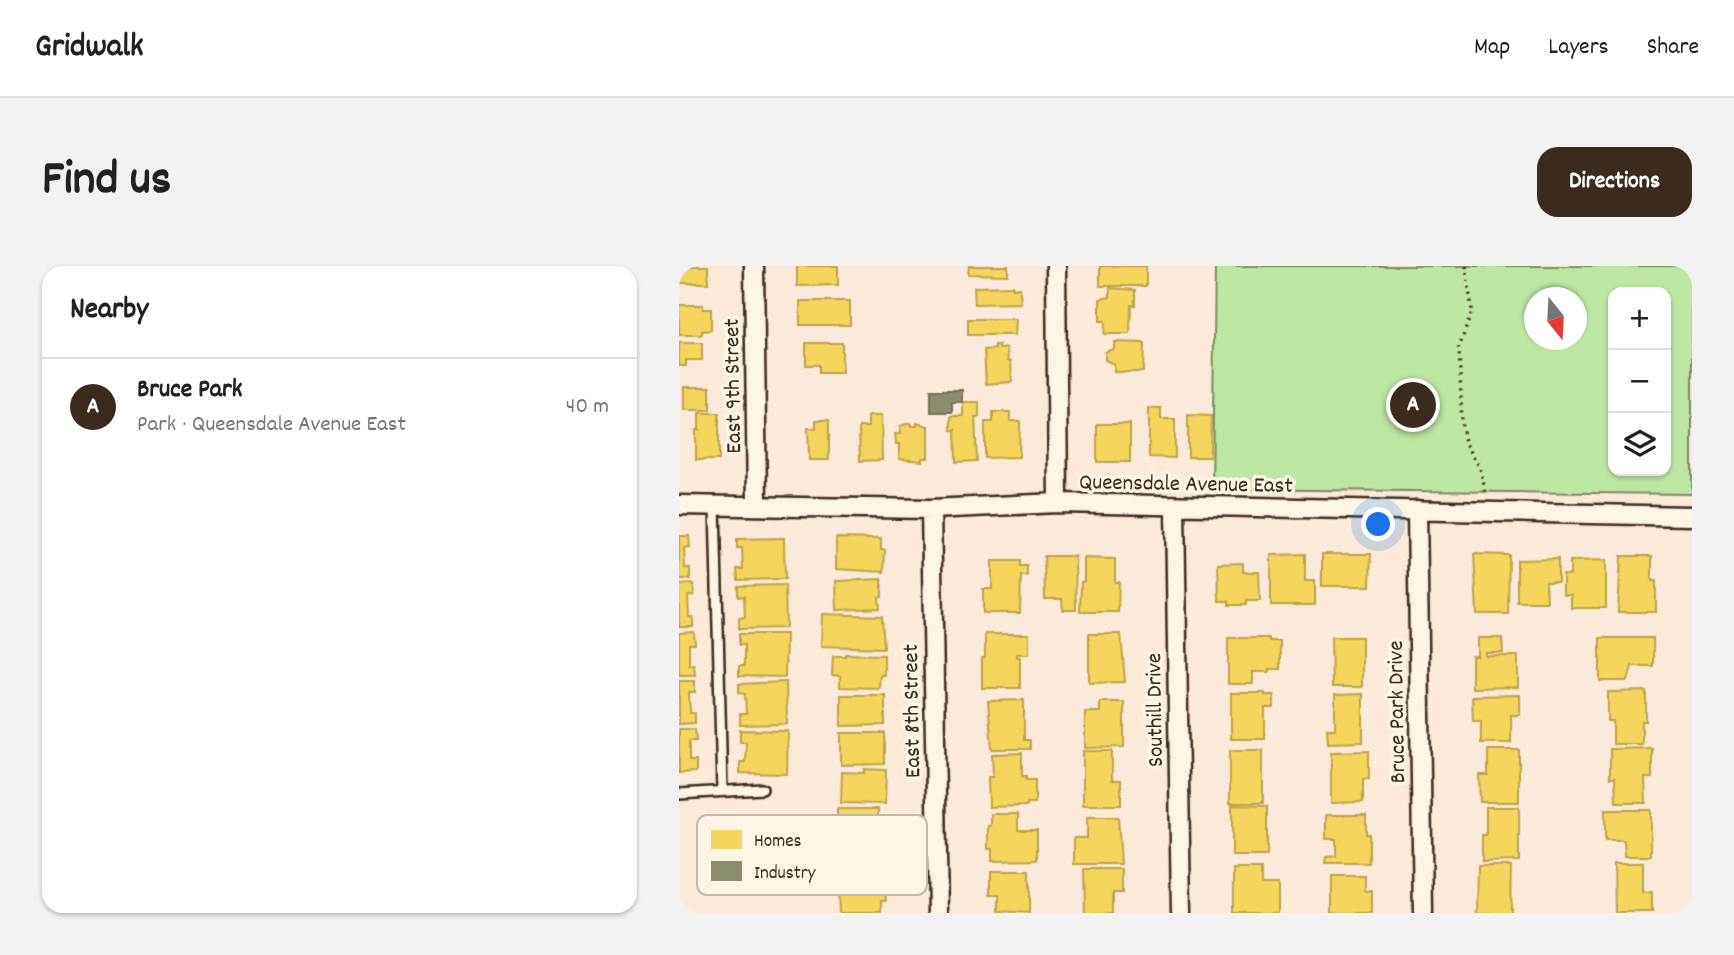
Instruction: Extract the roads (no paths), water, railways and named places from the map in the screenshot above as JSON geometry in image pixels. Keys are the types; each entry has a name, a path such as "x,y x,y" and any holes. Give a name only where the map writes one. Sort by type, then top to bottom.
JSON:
{"street":[{"name":"East 9th Street","path":"754,266 757,505"},
{"path":"1056,266 1058,503"},
{"name":"Queensdale Avenue East","path":"679,505 931,509 1058,503 1692,516"},
{"name":"Southill Drive","path":"1175,507 1181,913"},
{"name":"East 8th Street","path":"931,509 938,913"},
{"name":"Bruce Park Drive","path":"1417,510 1423,913"}],"lane":[{"path":"715,505 722,791"},
{"path":"679,794 762,789"}],"place":[{"name":"Bruce Park","path":"1413,405"}]}
